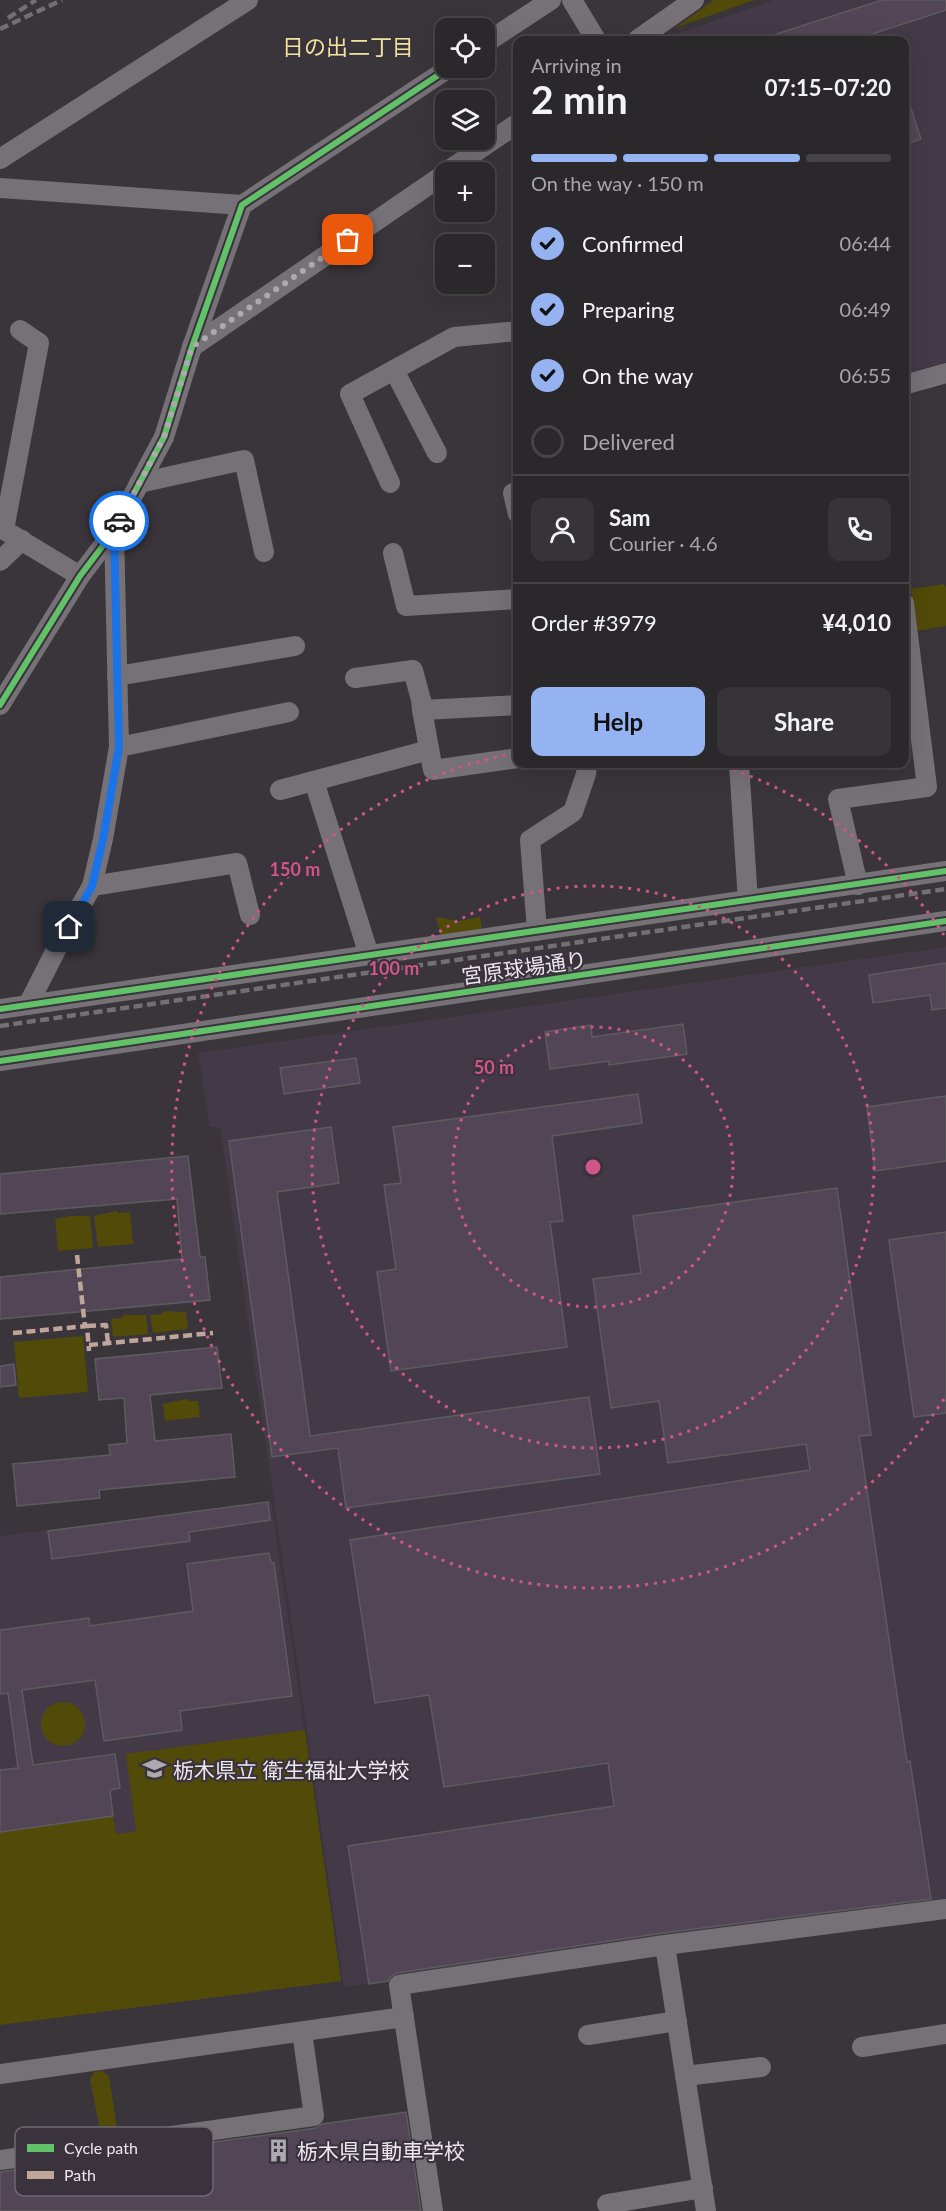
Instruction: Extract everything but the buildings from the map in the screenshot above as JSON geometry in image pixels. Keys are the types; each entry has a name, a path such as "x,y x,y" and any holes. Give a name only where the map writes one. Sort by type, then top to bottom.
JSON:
{"street":[{"path":"0,159 248,0"},
{"path":"495,37 551,0"},
{"path":"572,0 594,36"},
{"path":"643,36 694,0"},
{"path":"0,705 80,576 114,531 164,437 192,347 242,205 435,77"},
{"path":"462,162 513,126"},
{"path":"192,347 435,181"},
{"path":"0,188 242,205"},
{"path":"20,330 39,343 4,530 80,576"},
{"path":"390,483 350,394 454,337 513,331"},
{"path":"394,370 437,453"},
{"path":"909,384 946,373"},
{"path":"139,483 244,460 264,552"},
{"path":"28,1005 92,886 103,839 119,747 114,531"},
{"path":"0,561 21,540"},
{"path":"393,553 406,606 513,599"},
{"path":"858,885 838,799 927,787 909,643"},
{"path":"117,676 295,646"},
{"path":"355,678 413,670 422,700 433,771 513,759"},
{"path":"422,710 513,705"},
{"path":"119,747 289,712"},
{"path":"280,790 429,750"},
{"path":"537,930 530,840 573,812 587,768"},
{"path":"739,768 747,901"},
{"path":"314,781 369,955"},
{"path":"92,886 237,863 250,915"},
{"path":"0,1009 946,871"},
{"name":"宮原球場通り","path":"0,1061 946,921"},
{"path":"433,2211 399,1985 665,1945 946,1909"},
{"path":"665,1945 706,2211"},
{"path":"0,2074 404,2017"},
{"path":"588,2035 677,2021"},
{"path":"213,2130 314,2116 302,2032"},
{"path":"862,2047 946,2034"},
{"path":"686,2076 761,2067"},
{"path":"0,2160 15,2158"},
{"path":"607,2204 703,2188"}],"shaded area":[{"path":"714,0 754,0 675,28"},
{"path":"773,0 946,0 946,362 909,373 909,36 671,36"},
{"path":"944,584 946,587 946,626 917,631 911,589"},
{"path":"436,917 459,921 480,917 483,936 442,941"},
{"path":"946,947 946,1907 344,1987 220,1127 210,1127 198,1053"},
{"path":"116,1211 130,1212 133,1244 98,1247 94,1216"},
{"path":"90,1216 93,1248 58,1251 55,1219"},
{"path":"164,1311 186,1312 188,1329 153,1333 150,1315 162,1314"},
{"path":"124,1315 146,1315 148,1334 113,1337 111,1319 121,1318"},
{"path":"83,1336 88,1392 19,1398 14,1342"},
{"path":"187,1399 198,1401 200,1417 165,1421 163,1404"},
{"name":"栃木県立 衛生福祉大学校","path":"271,1501 341,1981 0,2025 0,1536"},
{"path":"63,1702 79,1708 85,1724 79,1740 63,1746 47,1740 41,1724 47,1708"},
{"path":"305,1730 341,1981 0,2025 0,1832 113,1816 116,1834 136,1831 126,1754"},
{"path":"103,2071 109,2076 117,2127 99,2127 90,2079 94,2072"}],"railway":[{"path":"8,18 36,0"},
{"path":"0,29 62,0"},
{"path":"0,1026 946,889"}],"marked path":[{"path":"77,1255 85,1327"},
{"path":"87,1326 106,1325 108,1343"},
{"path":"13,1333 87,1326 89,1351"},
{"path":"89,1345 213,1333"}],"cycle path":[{"path":"0,705 80,576 114,531 164,437 192,347 242,205 435,77"},
{"path":"0,1009 946,871"},
{"path":"0,1061 946,921"}],"way so far":[{"path":"119,521 164,437 192,347 348,240"}],"place":[{"name":"栃木県立 衛生福祉大学校","path":"155,1769"},
{"name":"栃木県自動車学校","path":"279,2150"}],"district":[{"name":"日の出二丁目","path":"348,46"}],"route":[{"path":"69,927 92,886 103,839 119,747 114,531 119,521"}]}
